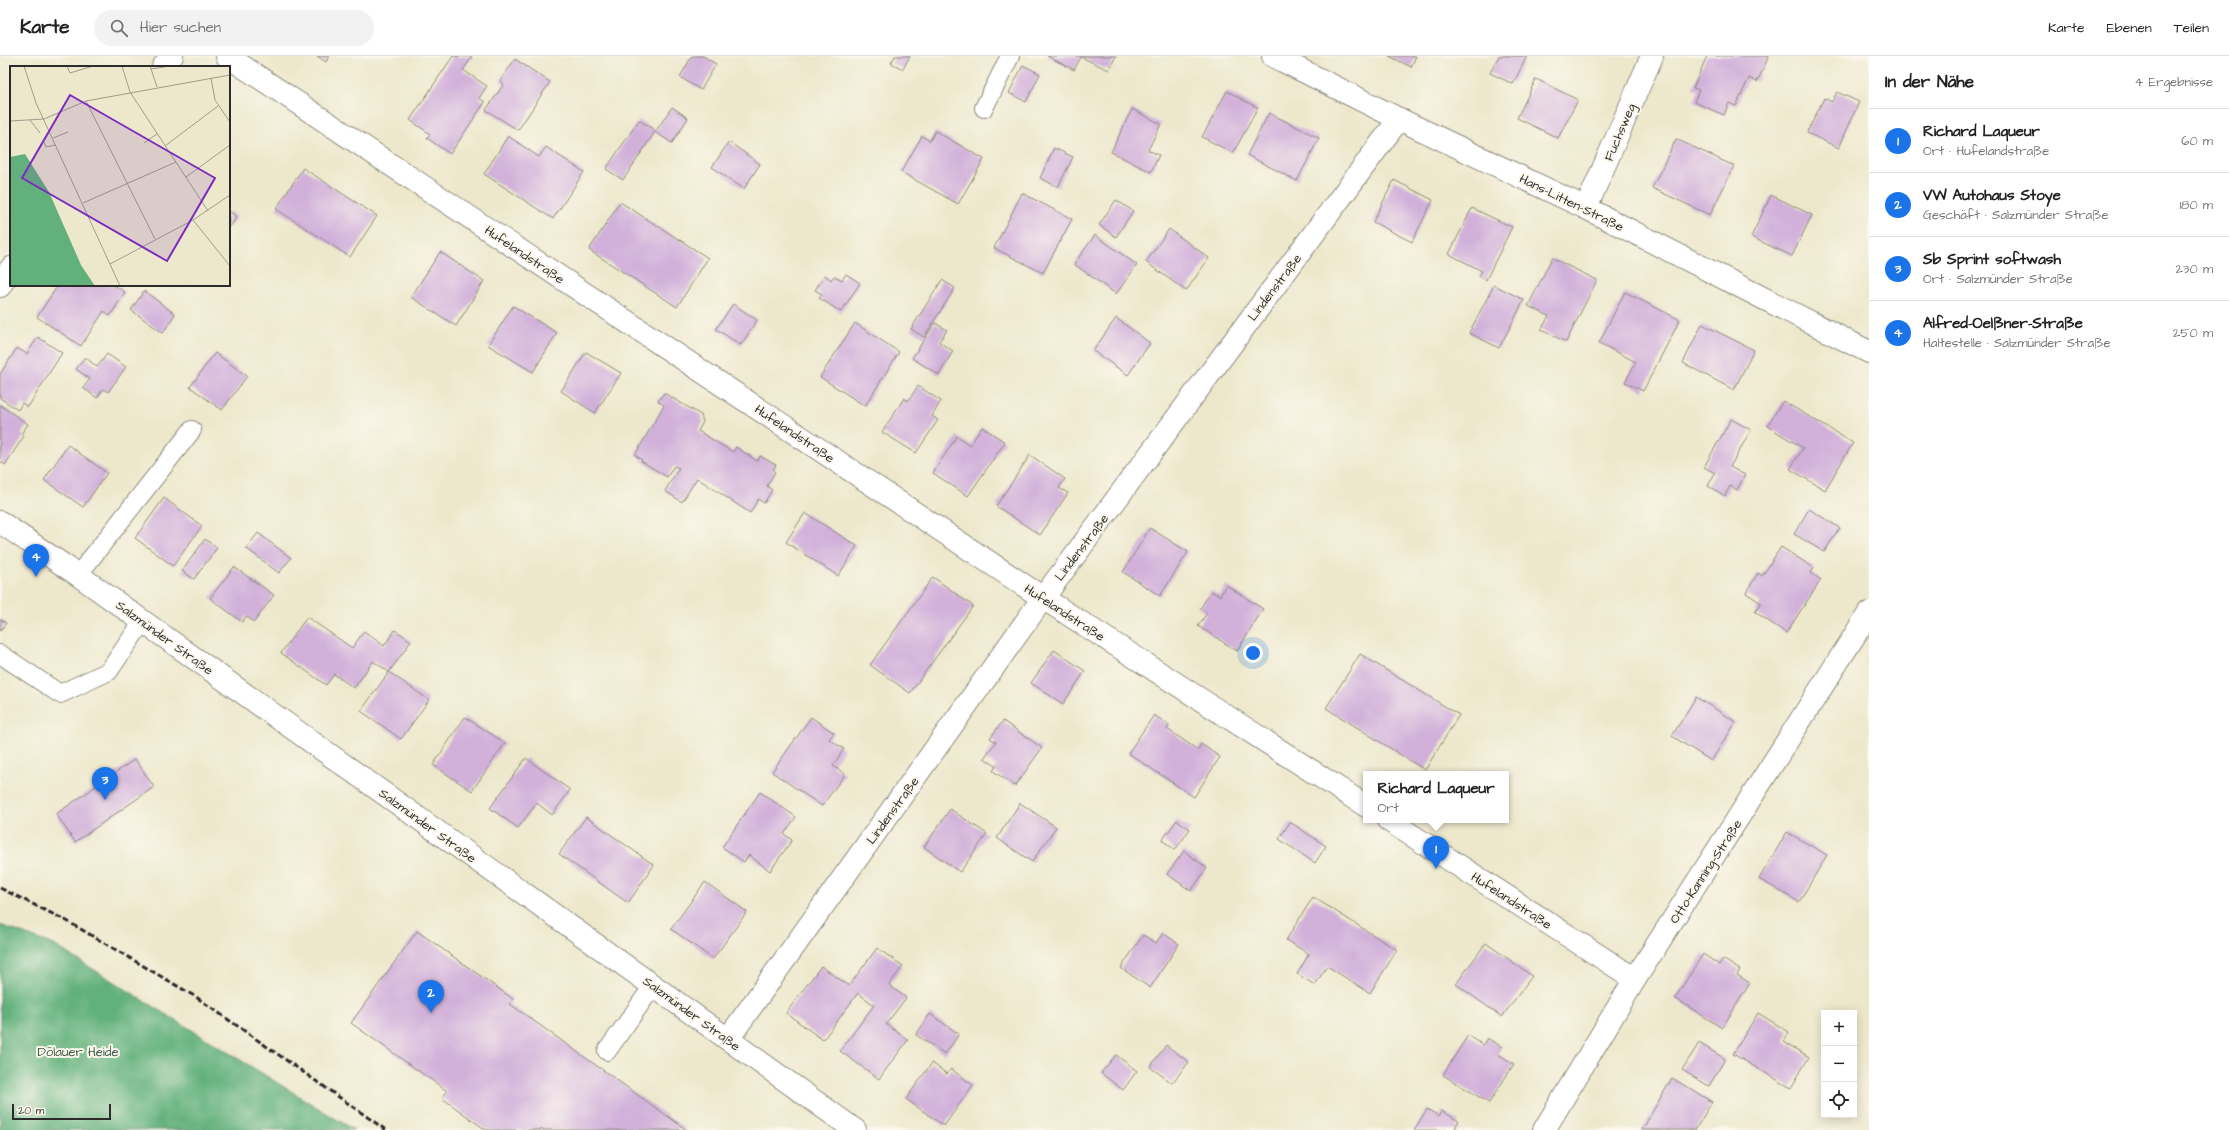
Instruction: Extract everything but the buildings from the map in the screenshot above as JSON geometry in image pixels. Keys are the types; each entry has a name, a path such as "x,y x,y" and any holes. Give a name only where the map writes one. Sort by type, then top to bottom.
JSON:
{"street":[{"path":"164,66 172,56"},
{"name":"Hufelandstraße","path":"228,56 1043,598 1363,804"},
{"name":"Hans-Litten-Straße","path":"1273,56 1399,119 1586,208 1869,352"},
{"name":"Fuchsweg","path":"1586,208 1652,56"},
{"name":"Lindenstraße","path":"728,1039 1043,598 1399,119"},
{"path":"0,286 10,270"},
{"name":"Salzmünder Straße","path":"0,522 78,575 855,1130"},
{"name":"Otto-Kanning-Straße","path":"1544,1130 1635,979 1869,613"},
{"name":"Hufelandstraße","path":"1393,823 1635,979"}],"lane":[{"path":"984,108 1010,56"},
{"path":"78,575 192,430"},
{"path":"0,654 60,694 109,671 142,621"},
{"path":"607,1051 654,986"}],"green space":[{"name":"Dölauer Heide","path":"0,925 54,945 354,1130 0,1130"}],"railway":[{"path":"0,888 67,921 196,997 386,1130"}],"place":[{"name":"Alfred-Oelßner-Straße","path":"36,577"},
{"name":"Sb Sprint softwash","path":"105,800"},
{"name":"Richard Laqueur","path":"1436,869"},
{"name":"VW Autohaus Stoye","path":"431,1013"}]}
